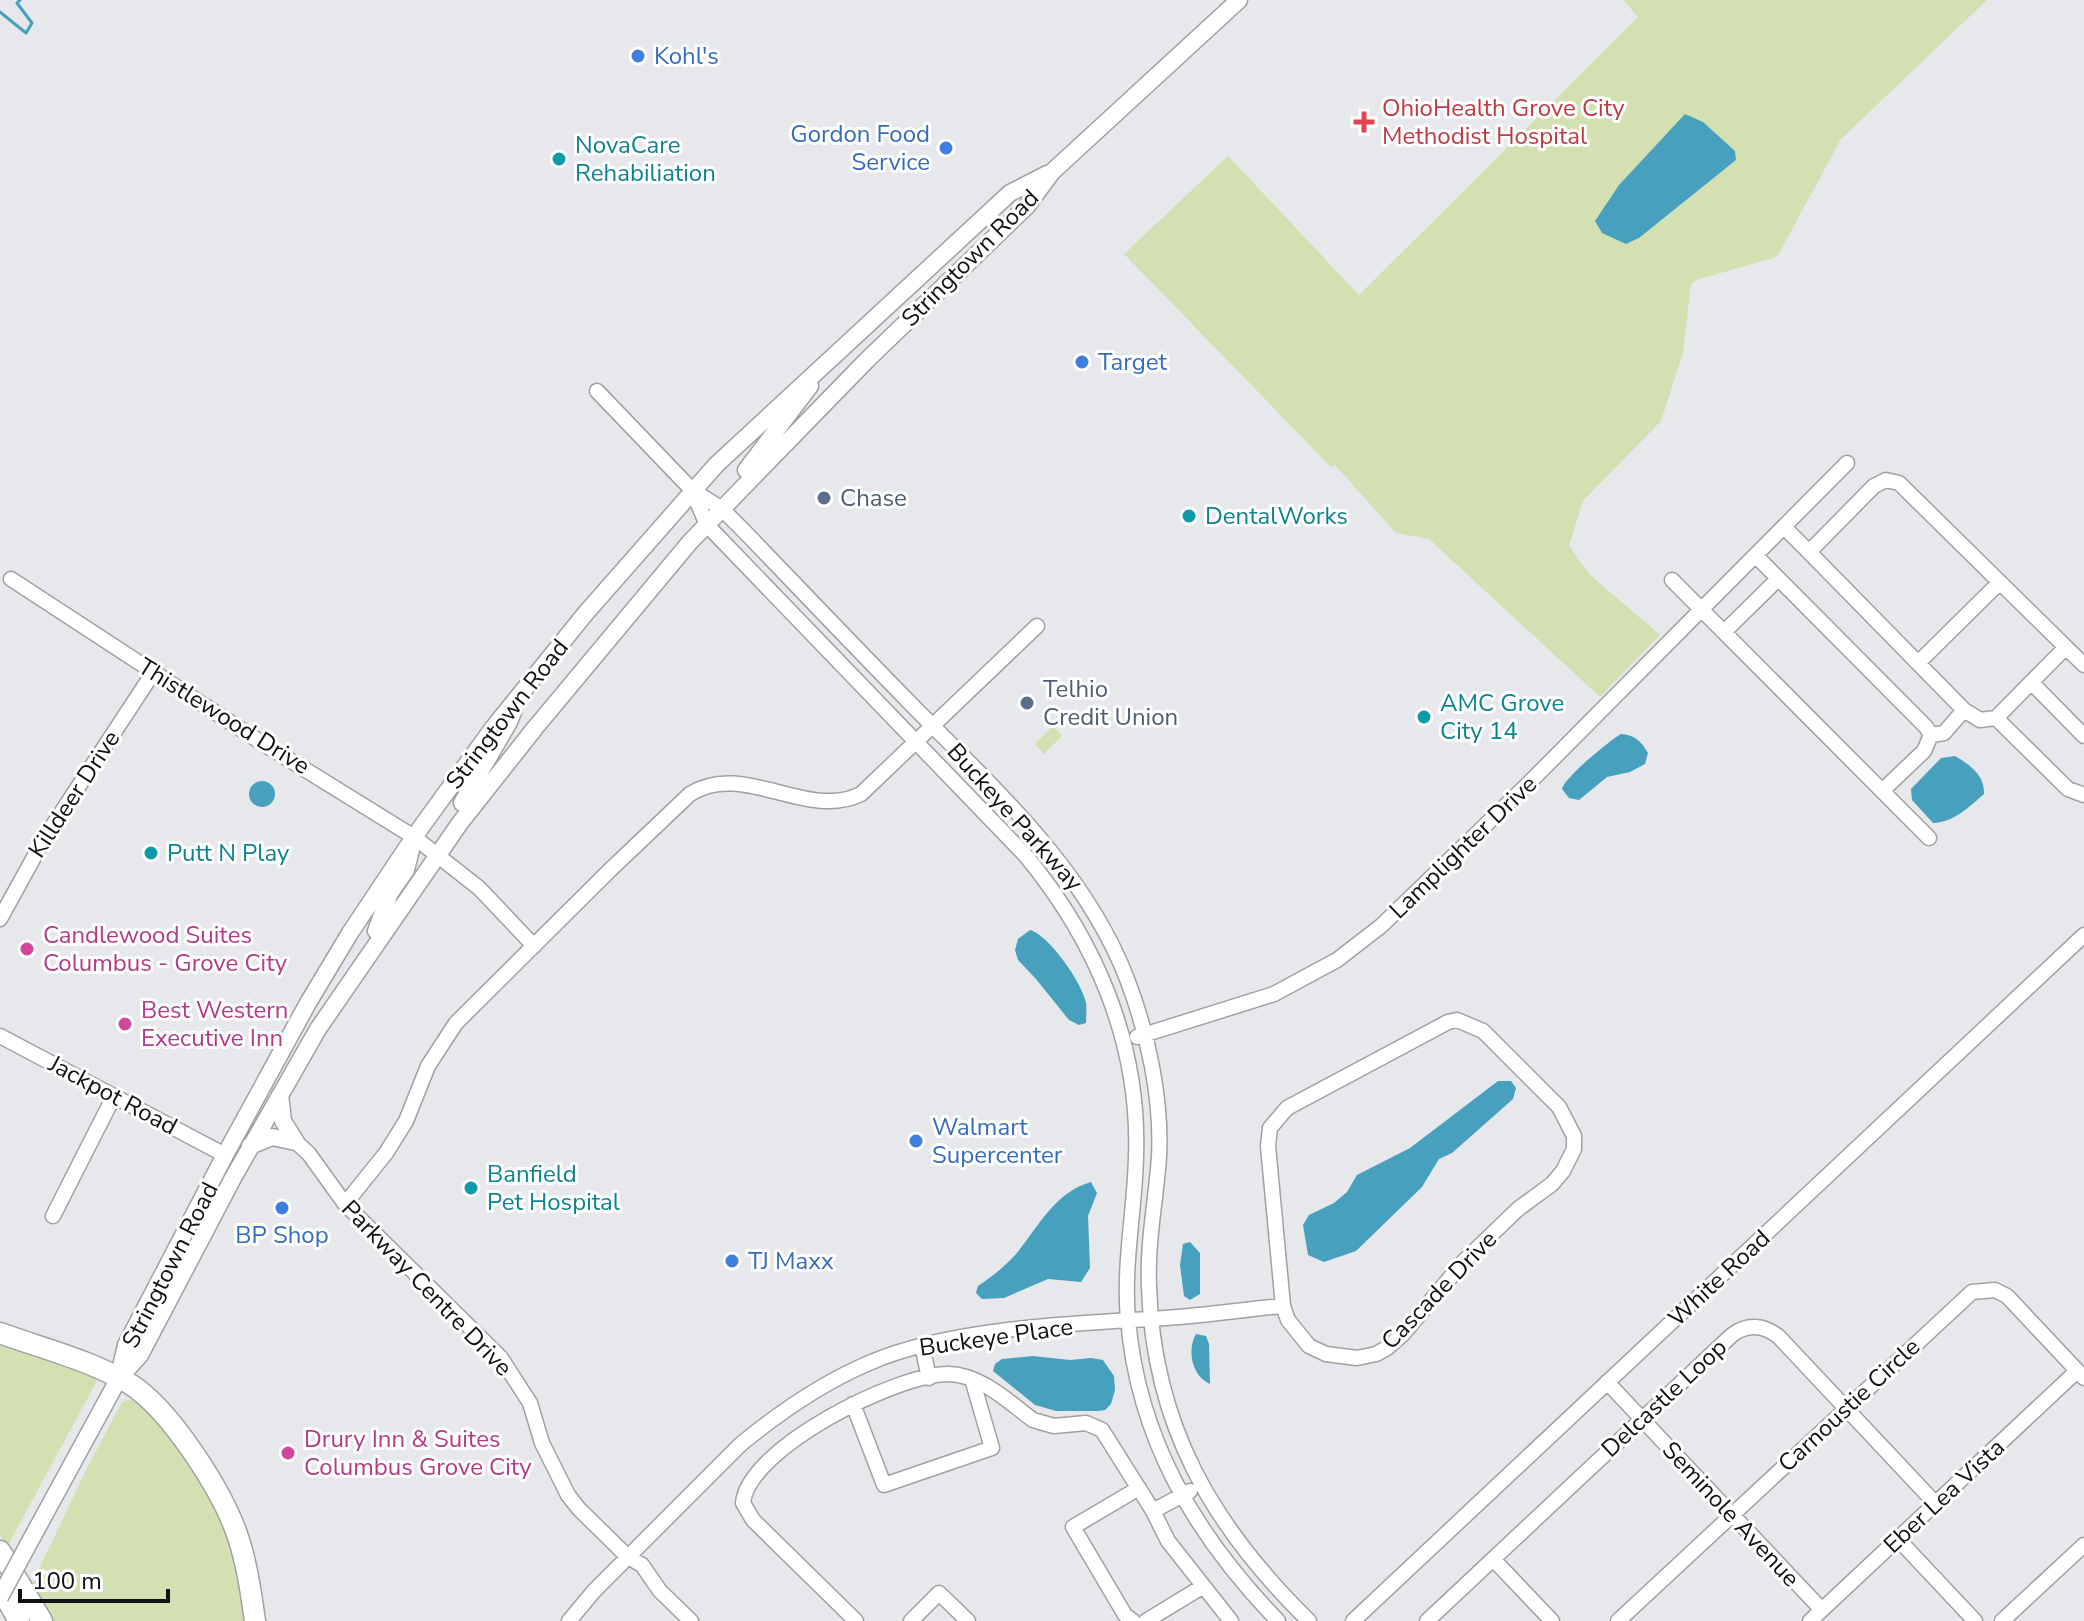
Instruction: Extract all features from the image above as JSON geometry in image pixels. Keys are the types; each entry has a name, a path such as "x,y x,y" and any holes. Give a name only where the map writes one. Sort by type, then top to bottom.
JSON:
{"highway":[{"path":"0,1333 90,1363 119,1378 147,1399 182,1438 204,1469 238,1536 251,1588 255,1621"},
{"path":"0,1551 42,1621"},
{"path":"0,1588 19,1621"}],"main road":[{"name":"Stringtown Road","path":"0,1597 119,1378 140,1355 250,1146 318,1029 437,854 535,728 707,525 718,506 1027,206 1052,172 1239,0"},
{"name":"Stringtown Road","path":"119,1378 126,1345 308,1003 414,837 517,697 692,490 1010,193 1052,172"},
{"path":"718,506 803,398 820,368"},
{"path":"437,854 443,828 470,793 509,722 517,697"},
{"path":"374,944 377,925 390,893 406,870 414,837"},
{"path":"280,1094 283,1121 296,1142"},
{"path":"250,1146 272,1137 296,1142"},
{"path":"177,1285 178,1264 231,1164 225,1155"}],"street":[{"name":"Buckeye Parkway","path":"597,391 692,490 718,506 932,725 1048,847 1079,887 1119,961 1145,1035 1157,1110 1159,1153 1149,1254 1151,1319 1159,1371 1169,1408 1179,1439 1201,1486 1223,1523 1252,1561 1309,1621"},
{"name":"Lamplighter Drive","path":"1124,1041 1274,994 1337,960 1381,926 1447,864 1847,463"},
{"path":"1809,552 1874,486 1886,480 1899,483 2084,665"},
{"name":"Buckeye Parkway","path":"692,490 707,525 1026,856 1059,897 1095,959 1124,1041 1133,1097 1136,1154 1127,1264 1128,1320 1137,1375 1151,1424 1181,1495 1225,1562 1278,1621"},
{"path":"1784,527 1964,710 1980,720 1996,718 2066,647"},
{"path":"1756,556 1931,735"},
{"name":"Thistlewood Drive","path":"11,579 153,673 414,837 479,888 534,946"},
{"path":"1724,632 1778,579"},
{"path":"1672,580 1929,838"},
{"path":"1918,663 2000,582"},
{"path":"345,1204 378,1165 400,1131 428,1066 456,1023 675,808 700,788 711,784 730,784 829,802 845,801 861,794 1037,626"},
{"name":"Killdeer Drive","path":"0,919 44,839 153,673"},
{"path":"2031,682 2084,736"},
{"path":"1931,735 1944,733 1964,710"},
{"path":"1996,718 2068,789 2084,795"},
{"path":"1882,791 1924,751 1931,735"},
{"name":"White Road","path":"1353,1621 2084,935"},
{"name":"Cascade Drive","path":"1457,1020 1483,1031 1559,1107 1575,1139 1570,1161 1557,1178 1518,1209 1465,1260 1403,1334 1387,1348 1357,1358 1326,1354 1309,1346 1297,1334 1283,1306 1268,1146 1270,1128 1287,1108 1457,1020"},
{"name":"Jackpot Road","path":"0,1036 225,1155"},
{"path":"53,1216 114,1096"},
{"name":"Parkway Centre Drive","path":"296,1142 309,1154 345,1204 501,1358 530,1403 542,1443 568,1495 628,1557 642,1580 660,1591 676,1616 691,1621"},
{"name":"Carnoustie Circle","path":"1618,1621 1965,1296 1980,1289 1995,1290 2007,1296 2081,1375"},
{"name":"Buckeye Place","path":"569,1621 628,1557 763,1425 815,1390 870,1362 922,1345 977,1335 1283,1306"},
{"name":"Delcastle Loop","path":"1427,1621 1732,1335 1751,1326 1764,1327 1779,1337 1936,1504"},
{"path":"922,1345 929,1378"},
{"path":"856,1621 753,1520 743,1503 745,1490 760,1468 814,1426 853,1404 906,1383 946,1374 972,1379 1043,1424 1086,1423 1097,1426 1106,1434 1168,1541 1231,1621"},
{"name":"Eber Lea Vista","path":"1816,1616 2081,1375"},
{"path":"853,1404 884,1485 992,1448 972,1379"},
{"name":"Seminole Avenue","path":"1607,1382 1732,1515 1816,1616"},
{"path":"1153,1511 1201,1486"},
{"path":"1133,1621 1125,1615 1073,1527 1139,1488"},
{"path":"1898,1539 1975,1621"},
{"path":"2002,1621 2084,1545"},
{"path":"1493,1559 1552,1621"},
{"path":"1146,1621 1202,1587"},
{"path":"911,1621 939,1593 968,1621"}],"green space":[{"path":"1623,0 1987,0 1841,139 1777,257 1691,284 1683,353 1661,421 1583,501 1569,546 1590,575 1660,635 1600,697 1429,539 1396,533 1335,465 1331,467 1124,254 1228,156 1359,295 1638,17","holes":["1727,145 1735,151 1736,160 1639,238 1626,244"]},
{"path":"1053,726 1062,736 1044,754 1035,744"},
{"path":"0,1338 93,1374 97,1381 7,1547 0,1535"},
{"path":"133,1398 181,1444 212,1493 237,1557 245,1621 51,1621 31,1586 122,1402"}],"water":[{"path":"1685,114 1703,122 1735,151 1736,160 1639,238 1626,244 1602,233 1595,221 1619,185"},
{"path":"1621,734 1634,737 1643,745 1648,753 1645,764 1630,772 1607,777 1579,800 1569,798 1562,789 1570,777"},
{"path":"1955,756 1979,776 1984,794 1954,817 1933,823 1912,800 1911,789 1941,758"},
{"path":"262,781 271,785 275,794 271,803 262,807 253,803 249,794 253,785"},
{"path":"1030,930 1055,950 1072,973 1084,995 1086,1023 1079,1025 1069,1020 1018,960 1015,950 1018,939"},
{"path":"1498,1081 1511,1081 1516,1088 1513,1099 1452,1153 1439,1159 1422,1187 1356,1251 1324,1262 1308,1255 1303,1225 1309,1215 1334,1203 1347,1192 1357,1175 1410,1148"},
{"path":"1091,1182 1097,1193 1088,1216 1090,1268 1081,1282 1048,1279 1004,1298 982,1299 976,1293 978,1286 1016,1254 1058,1202 1078,1187"},
{"path":"1190,1242 1200,1253 1200,1294 1190,1300 1184,1296 1180,1265 1183,1244"},
{"path":"1196,1334 1206,1336 1209,1344 1210,1384 1199,1375 1192,1362"},
{"path":"1033,1356 1103,1360 1114,1376 1115,1390 1111,1404 1105,1410 1098,1411 1056,1411 1035,1405 993,1371 995,1364 1002,1359"}],"waterway":[{"path":"0,12 26,33 32,23 17,3 20,0"}],"place":[{"name":"Kohl's","path":"638,56"},
{"name":"OhioHealth Grove City Methodist Hospital","path":"1364,122"},
{"name":"Gordon Food Service","path":"946,148"},
{"name":"NovaCare Rehabiliation","path":"559,159"},
{"name":"Target","path":"1082,362"},
{"name":"Chase","path":"824,498"},
{"name":"DentalWorks","path":"1189,516"},
{"name":"Telhio Credit Union","path":"1027,703"},
{"name":"AMC Grove City 14","path":"1424,717"},
{"name":"Putt N Play","path":"151,853"},
{"name":"Candlewood Suites Columbus - Grove City","path":"27,949"},
{"name":"Best Western Executive Inn","path":"125,1024"},
{"name":"Walmart Supercenter","path":"916,1141"},
{"name":"Banfield Pet Hospital","path":"471,1188"},
{"name":"BP Shop","path":"282,1208"},
{"name":"TJ Maxx","path":"732,1261"},
{"name":"Drury Inn & Suites Columbus Grove City","path":"288,1453"}]}
